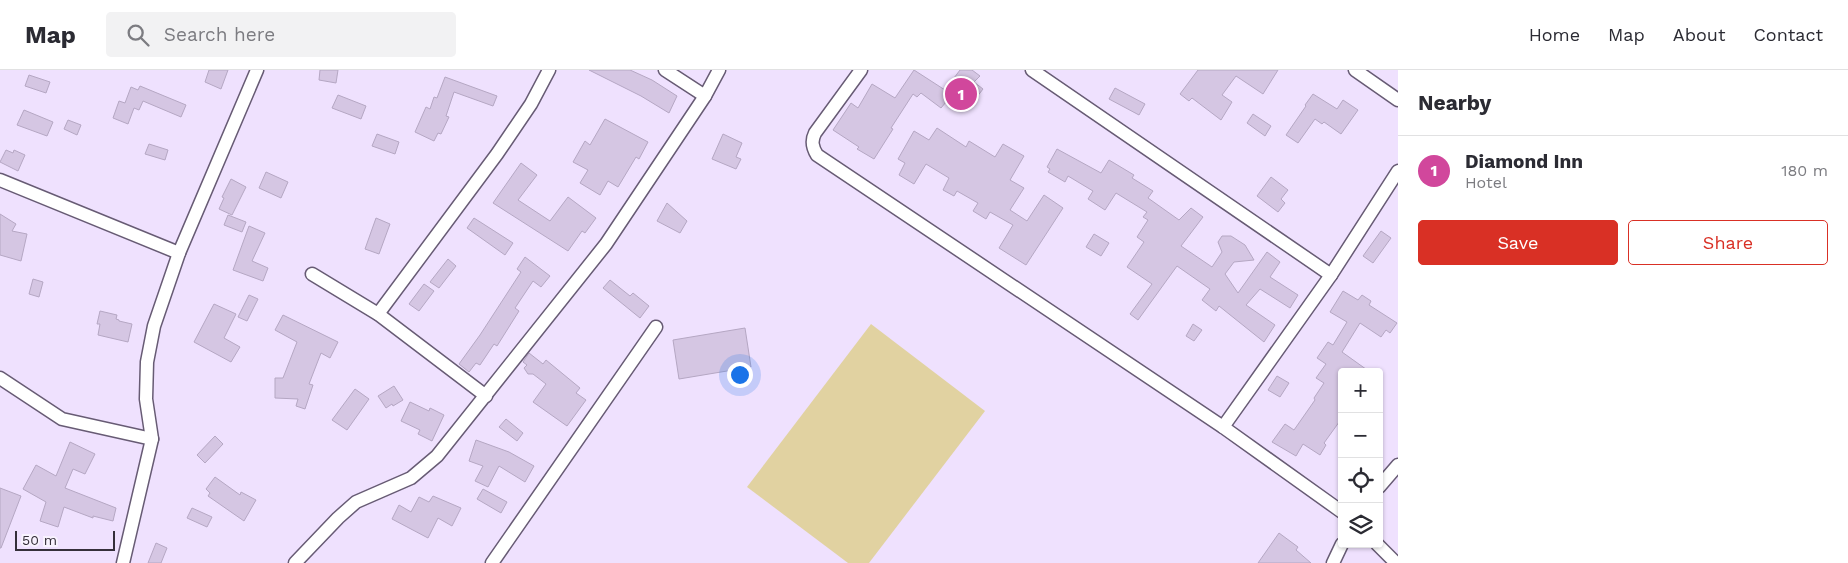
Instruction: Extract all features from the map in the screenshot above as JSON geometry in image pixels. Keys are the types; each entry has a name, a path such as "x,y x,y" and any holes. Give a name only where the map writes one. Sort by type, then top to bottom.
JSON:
{"street":[{"path":"123,563 152,439 146,399 147,362 154,326 179,253 257,70"},
{"path":"378,314 497,154 531,104 549,70"},
{"path":"665,70 705,96"},
{"path":"295,563 356,502 411,478 438,456 606,244 705,96 719,70"},
{"path":"861,70 812,138 812,144 817,155 1223,427 1338,509"},
{"path":"1032,70 1331,275"},
{"path":"1355,70 1398,100"},
{"path":"1223,427 1331,275 1398,171"},
{"path":"0,180 179,253"},
{"path":"312,274 378,314 486,396"},
{"path":"492,563 656,327"},
{"path":"0,378 62,419 152,439"},
{"path":"1383,483 1398,465"},
{"path":"1332,563 1340,548"},
{"path":"1382,548 1396,563"}],"shaded area":[{"path":"871,324 985,411 869,563 848,563 747,487"}],"building":[{"path":"209,70 228,70 221,89 205,82"},
{"path":"320,70 338,70 336,83 319,80"},
{"path":"589,70 630,70 652,80 677,96 669,113 641,96"},
{"path":"914,70 945,90 960,70 972,70 980,76 974,82 983,89 973,102 969,99 959,111 946,102 941,108 921,93 917,97 913,94 874,159 857,149 859,147 833,130 851,103 858,108 872,84 895,98"},
{"path":"1198,70 1278,70 1263,94 1236,76 1222,95 1232,102 1221,120 1192,98 1189,101 1180,94"},
{"path":"29,75 50,82 46,93 25,86"},
{"path":"445,77 497,96 493,106 454,92 446,116 449,117 441,134 438,133 434,141 415,132 426,107 430,109 434,97 437,98"},
{"path":"140,86 186,105 181,117 143,101 139,110 134,108 128,124 113,118 119,101 125,103 131,87 138,90"},
{"path":"1115,88 1145,104 1139,115 1109,99"},
{"path":"1313,94 1337,109 1343,100 1358,110 1341,134 1324,122 1322,124 1315,119 1298,143 1286,135"},
{"path":"338,95 366,106 361,119 332,108"},
{"path":"24,110 53,122 47,136 17,125"},
{"path":"1253,114 1271,126 1265,136 1247,123"},
{"path":"605,119 648,142 639,159 636,157 618,187 608,181 600,195 580,183 588,170 573,162 585,141 590,145"},
{"path":"68,120 81,125 77,135 64,129"},
{"path":"937,128 966,147 969,141 995,157 1003,144 1024,156 1010,180 1024,188 1010,210 1027,221 1044,195 1063,208 1026,265 999,248 1013,225 990,212 986,219 973,211 978,203 957,191 954,196 943,190 949,178 926,164 914,184 899,175 905,163 898,159 914,131 929,140"},
{"path":"377,134 399,142 395,154 372,146"},
{"path":"723,134 742,143 736,157 741,159 736,169 712,159"},
{"path":"149,144 168,150 165,160 145,154"},
{"path":"1057,149 1101,173 1109,160 1134,175 1132,178 1153,191 1148,198 1179,220 1191,208 1203,217 1181,246 1212,267 1222,252 1218,242 1222,236 1231,236 1245,245 1254,260 1234,262 1225,274 1238,293 1267,252 1280,262 1270,277 1298,295 1290,308 1260,289 1246,305 1275,325 1264,342 1219,306 1216,311 1202,300 1210,289 1177,266 1138,320 1130,314 1152,284 1127,267 1144,242 1137,237 1148,220 1143,217 1147,212 1116,193 1105,210 1088,199 1093,191 1068,176 1065,182 1048,172 1050,169 1047,167"},
{"path":"6,150 13,153 14,150 25,155 18,171 0,162"},
{"path":"521,163 537,175 518,200 550,221 568,197 596,218 585,233 582,231 568,251 493,203"},
{"path":"266,172 288,182 281,198 259,188"},
{"path":"1271,177 1288,190 1281,199 1285,203 1278,212 1257,196"},
{"path":"231,179 246,187 232,215 219,209 224,198 222,197"},
{"path":"667,203 687,221 680,233 657,221"},
{"path":"0,214 16,224 12,231 27,234 21,261 0,255"},
{"path":"228,215 246,222 242,232 224,225"},
{"path":"376,218 390,224 379,254 365,249"},
{"path":"474,218 513,243 505,255 467,228"},
{"path":"249,226 265,233 252,261 268,268 263,281 233,270"},
{"path":"1381,231 1391,238 1373,263 1363,256"},
{"path":"1094,234 1109,243 1101,256 1086,247"},
{"path":"525,257 550,276 541,287 533,281 515,308 519,311 497,346 494,344 480,365 476,363 469,372 459,364 521,272 517,269"},
{"path":"448,259 456,266 439,288 430,282"},
{"path":"33,279 43,282 39,297 29,294"},
{"path":"610,280 630,296 633,293 649,306 640,318 603,288"},
{"path":"424,284 434,291 419,311 409,304"},
{"path":"1343,291 1358,300 1362,295 1371,301 1369,305 1397,323 1390,333 1386,330 1381,337 1360,323 1342,352 1364,368 1338,368 1338,424 1324,443 1326,445 1320,455 1303,444 1296,456 1272,442 1285,424 1294,430 1315,400 1314,398 1324,383 1316,378 1326,364 1317,358 1328,342 1333,345 1347,322 1330,312"},
{"path":"249,295 258,299 247,321 238,317"},
{"path":"214,304 236,314 224,338 240,347 231,362 194,342"},
{"path":"100,311 117,315 116,319 119,321 132,324 128,342 98,335 100,324 97,324"},
{"path":"283,315 338,342 330,358 321,353 309,384 313,385 305,409 296,406 298,399 275,398 275,378 283,378 297,342 275,330"},
{"path":"1193,324 1202,330 1194,341 1186,336"},
{"path":"745,328 751,367 679,379 673,340"},
{"path":"529,353 543,364 546,360 580,388 576,393 586,400 567,426 533,402 546,384 533,374 528,374 524,368 527,365 523,362"},
{"path":"1277,376 1289,383 1280,397 1268,390"},
{"path":"394,386 403,400 386,408 378,396"},
{"path":"355,389 369,399 347,430 332,420"},
{"path":"410,402 429,411 430,408 444,415 432,441 418,434 420,430 401,421"},
{"path":"506,419 523,433 517,441 499,427"},
{"path":"215,436 223,444 205,463 197,455"},
{"path":"476,440 509,452 534,466 525,482 499,466 488,487 475,481 483,466 469,461"},
{"path":"70,442 95,454 85,474 73,469 65,488 116,508 113,521 93,516 93,518 64,507 58,527 40,521 46,502 23,489 36,465 56,476"},
{"path":"215,477 240,495 241,492 256,500 244,521 208,496 210,493 206,489"},
{"path":"0,488 21,496 1,548 0,548"},
{"path":"483,489 507,502 501,513 477,499"},
{"path":"433,496 461,508 452,526 438,518 428,538 392,519 399,505 411,512 419,497 429,502"},
{"path":"192,508 212,517 207,527 187,518"},
{"path":"1279,533 1298,547 1296,550 1311,563 1258,563"},
{"path":"156,543 167,548 161,563 148,563"}],"place":[{"name":"Diamond Inn","path":"961,94"}]}
